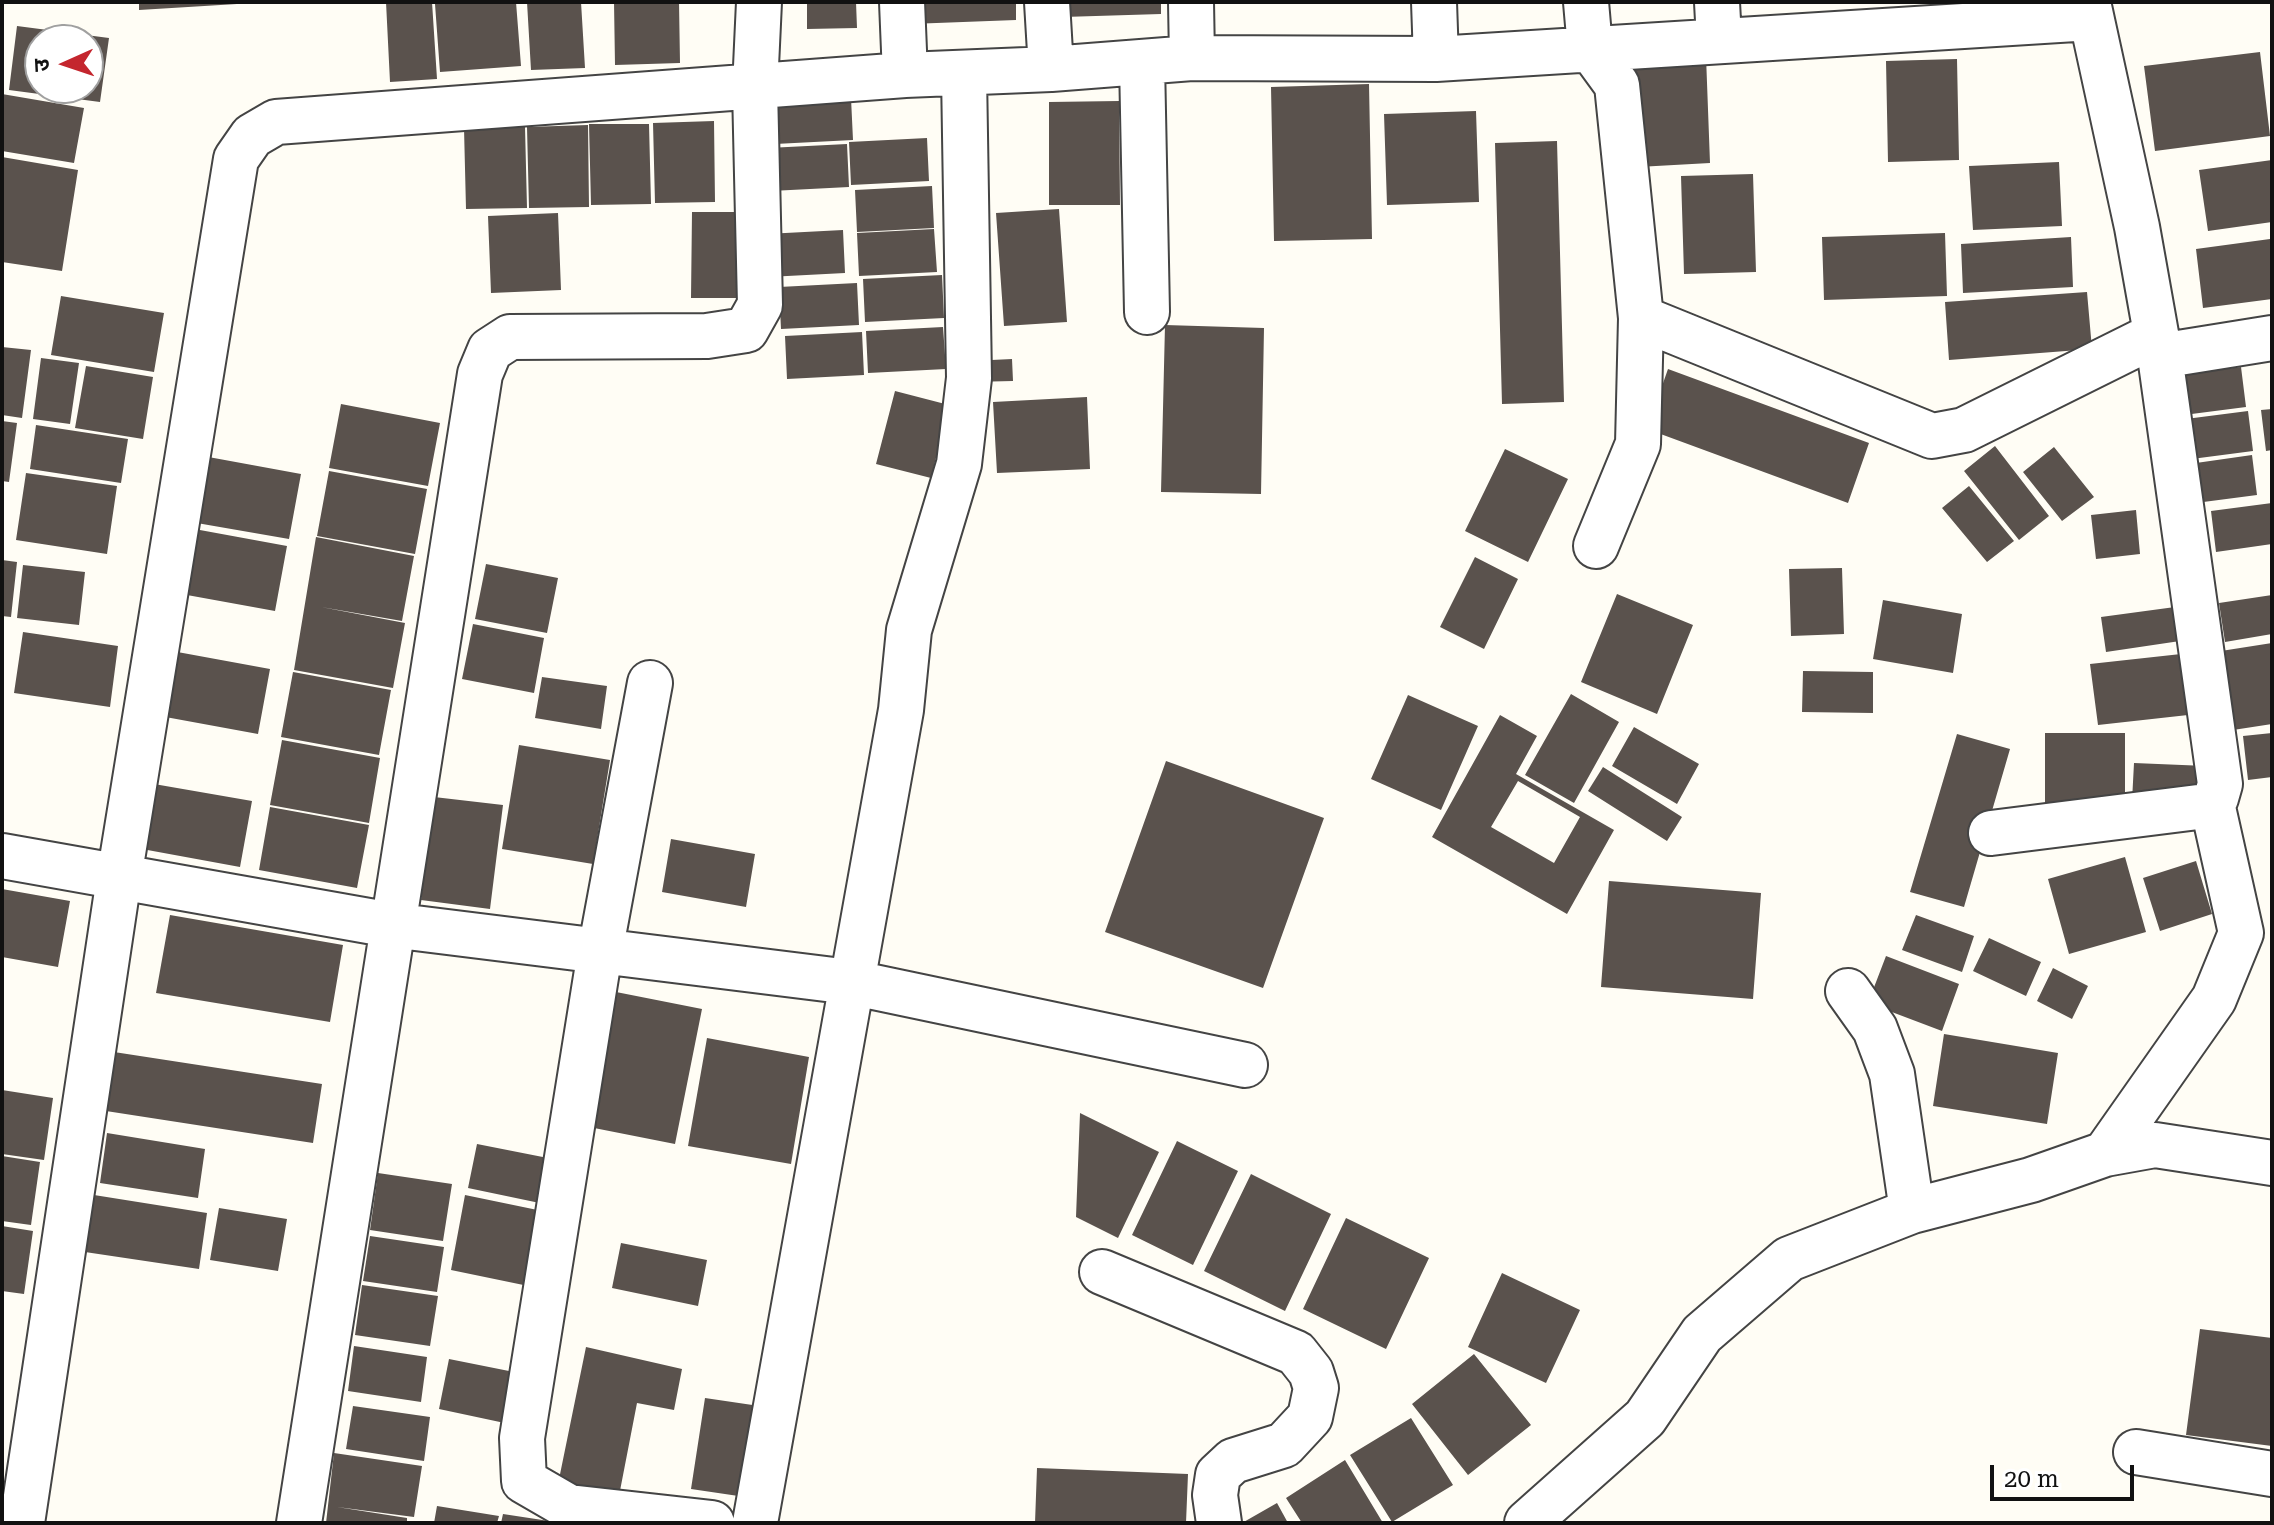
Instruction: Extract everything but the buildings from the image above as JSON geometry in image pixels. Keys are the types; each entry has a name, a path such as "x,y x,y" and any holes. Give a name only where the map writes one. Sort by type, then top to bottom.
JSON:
{"street":[{"path":"299,1523 480,374 490,350 510,337 707,336 746,330 760,305 755,88 759,2"},
{"path":"902,2 905,75"},
{"path":"1047,2 1051,69"},
{"path":"1191,2 1192,58"},
{"path":"1434,2 1436,59"},
{"path":"1586,2 1590,48 1617,85 1641,318 1638,444 1596,546"},
{"path":"22,1523 119,878 236,159 252,136 276,122 905,75 1051,69 1192,58 1436,59 1590,48 1718,21 2089,10 2137,227 2157,346 2220,784 2212,803 2241,933 2214,999 2105,1154"},
{"path":"1142,62 1147,312"},
{"path":"755,1523 901,710 909,630 959,464 969,378 964,74"},
{"path":"1641,318 1932,436 1964,430 2157,346 2272,338"},
{"path":"650,683 600,952 522,1438 524,1481 569,1507 712,1523"},
{"path":"1991,833 2212,803"},
{"path":"2,856 391,925 850,982 1245,1065"},
{"path":"1848,991 1875,1029 1892,1074 1912,1211"},
{"path":"1527,1523 1645,1418 1702,1334 1789,1259 1912,1211 2031,1180 2105,1154 2155,1145 2272,1163"},
{"path":"1102,1272 1296,1353 1311,1372 1316,1388 1310,1417 1284,1445 1233,1461 1218,1475 1215,1495 1219,1523"},
{"path":"2136,1452 2272,1474"}]}
